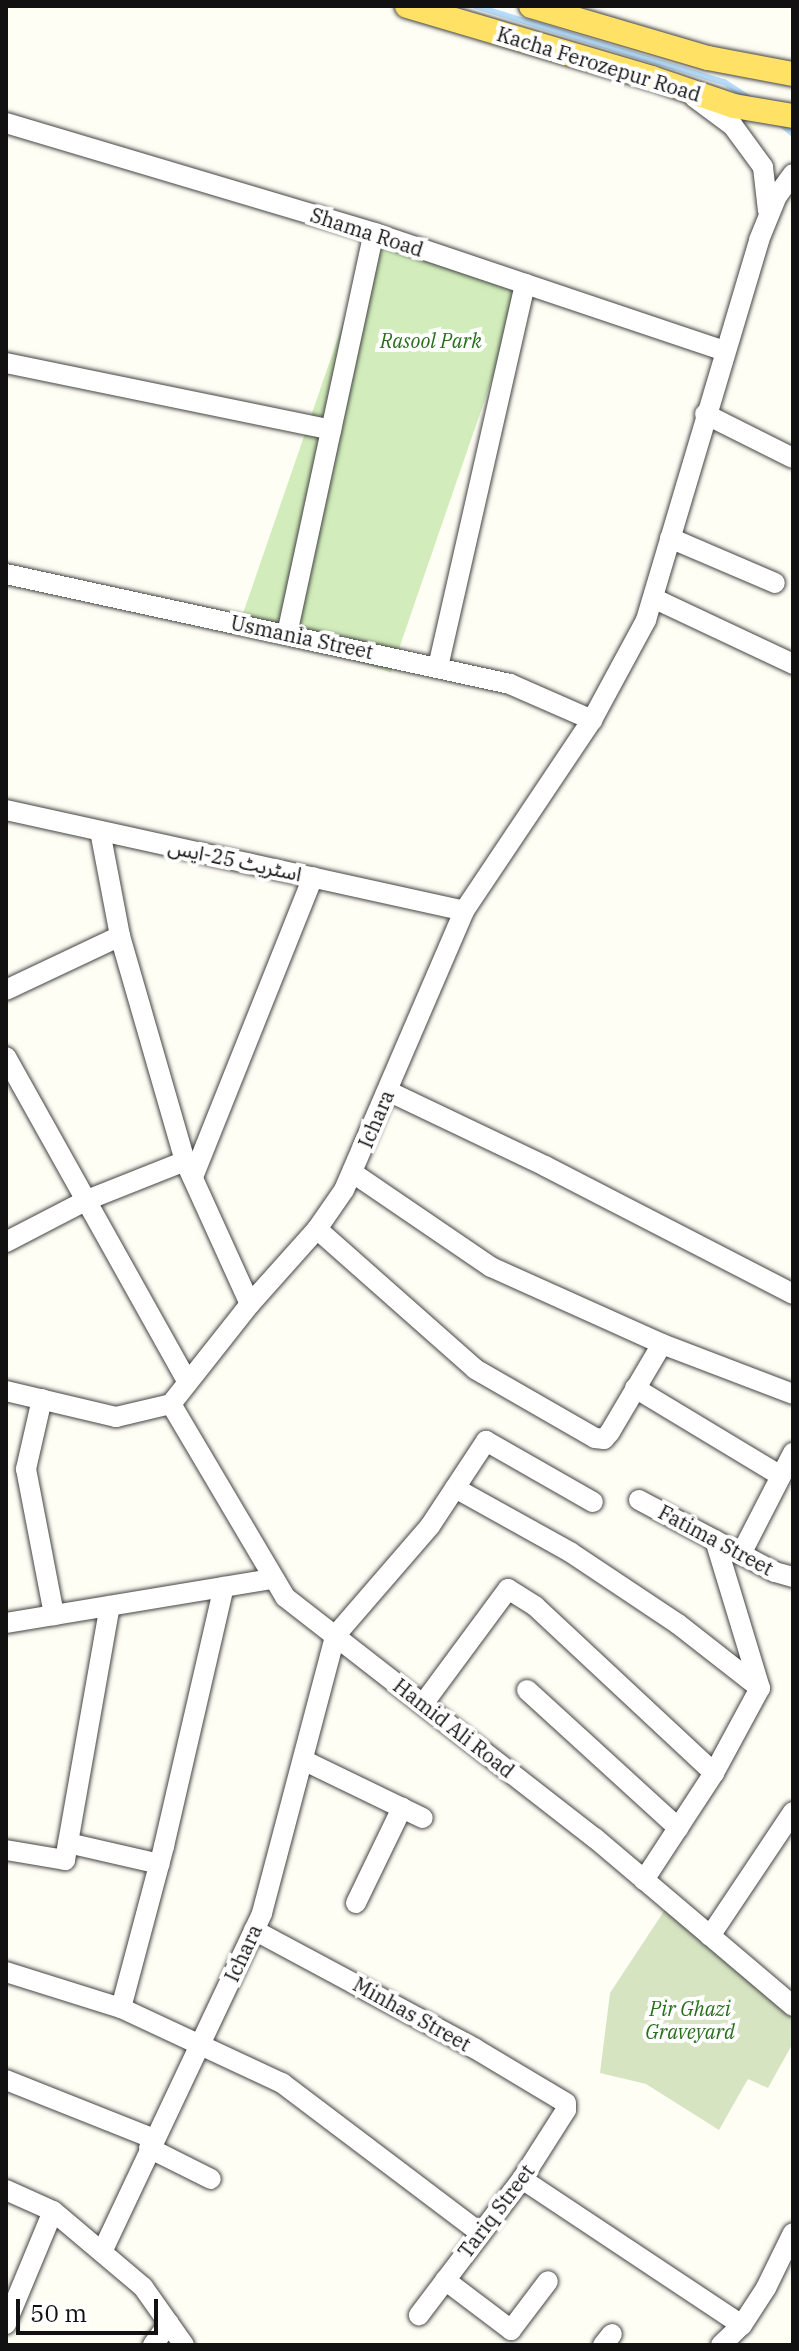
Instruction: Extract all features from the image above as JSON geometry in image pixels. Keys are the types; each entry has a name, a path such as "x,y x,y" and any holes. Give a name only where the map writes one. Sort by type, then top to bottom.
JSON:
{"main road":[{"name":"Kacha Ferozepur Road","path":"407,6 734,106 793,116"},
{"path":"531,6 708,58 793,74"}],"street":[{"path":"464,911 592,720 646,620 705,414 768,215 793,174 684,89"},
{"name":"Shama Road","path":"6,123 374,233 724,351"},
{"path":"742,137 763,167 769,196 768,215"},
{"path":"287,634 374,233"},
{"path":"438,667 525,284"},
{"path":"6,363 331,430"},
{"path":"705,414 793,458"},
{"path":"670,538 775,583"},
{"name":"Usmania Street","path":"6,574 510,684 592,720"},
{"path":"653,598 793,664"},
{"name":"اسٹریٹ 25-ایس","path":"6,810 464,911"},
{"path":"100,831 120,936 189,1169 250,1304"},
{"path":"189,1169 313,877"},
{"name":"Ichara","path":"171,1404 250,1304 317,1229 353,1173 464,911"},
{"path":"6,990 120,936"},
{"path":"6,1057 187,1381"},
{"path":"388,1091 545,1166 793,1294"},
{"path":"6,1242 87,1200 189,1169"},
{"path":"353,1173 491,1267 662,1344 793,1394"},
{"path":"317,1229 475,1369 595,1438 604,1439 662,1344"},
{"path":"635,1388 781,1476"},
{"path":"6,1391 116,1417 171,1404"},
{"path":"42,1399 26,1469 54,1615"},
{"name":"Hamid Ali Road","path":"171,1404 271,1579 285,1597 644,1880 793,2006"},
{"path":"335,1636 430,1526 486,1441 593,1502"},
{"path":"741,1554 793,1453"},
{"path":"455,1488 570,1552 678,1624 760,1688"},
{"name":"Fatima Street","path":"639,1500 741,1554 793,1577"},
{"path":"644,1880 714,1773 760,1688 715,1540"},
{"path":"6,1623 271,1579"},
{"path":"121,2008 160,1864 224,1587"},
{"path":"423,1704 510,1588 535,1606 714,1773"},
{"path":"6,1850 65,1860 110,1606"},
{"name":"Ichara","path":"102,2252 262,1913 335,1636"},
{"path":"527,1690 678,1828"},
{"path":"303,1760 423,1818"},
{"path":"356,1903 402,1808"},
{"path":"710,1936 793,1812"},
{"path":"68,1843 160,1864"},
{"name":"Minhas Street","path":"254,1930 460,2040 566,2103"},
{"path":"6,1972 121,2008 282,2083 480,2233"},
{"path":"6,2080 151,2144 211,2179"},
{"name":"Tariq Street","path":"419,2315 522,2179 566,2110 566,2103"},
{"path":"522,2179 742,2325"},
{"path":"6,2190 53,2211 143,2287 184,2345"},
{"path":"6,2324 53,2211"},
{"path":"721,2345 742,2325 766,2288 793,2233"},
{"path":"445,2280 511,2330 548,2281"},
{"path":"153,2345 169,2323"}],"green space":[{"name":"Rasool Park","path":"374,233 524,285 391,672 241,621"},
{"name":"Pir Ghazi Graveyard","path":"670,1902 793,2006 793,2043 768,2088 748,2079 719,2130 646,2084 600,2073 610,1993"}],"waterway":[{"path":"475,6 724,82 753,101"},
{"path":"780,123 793,134"}]}
